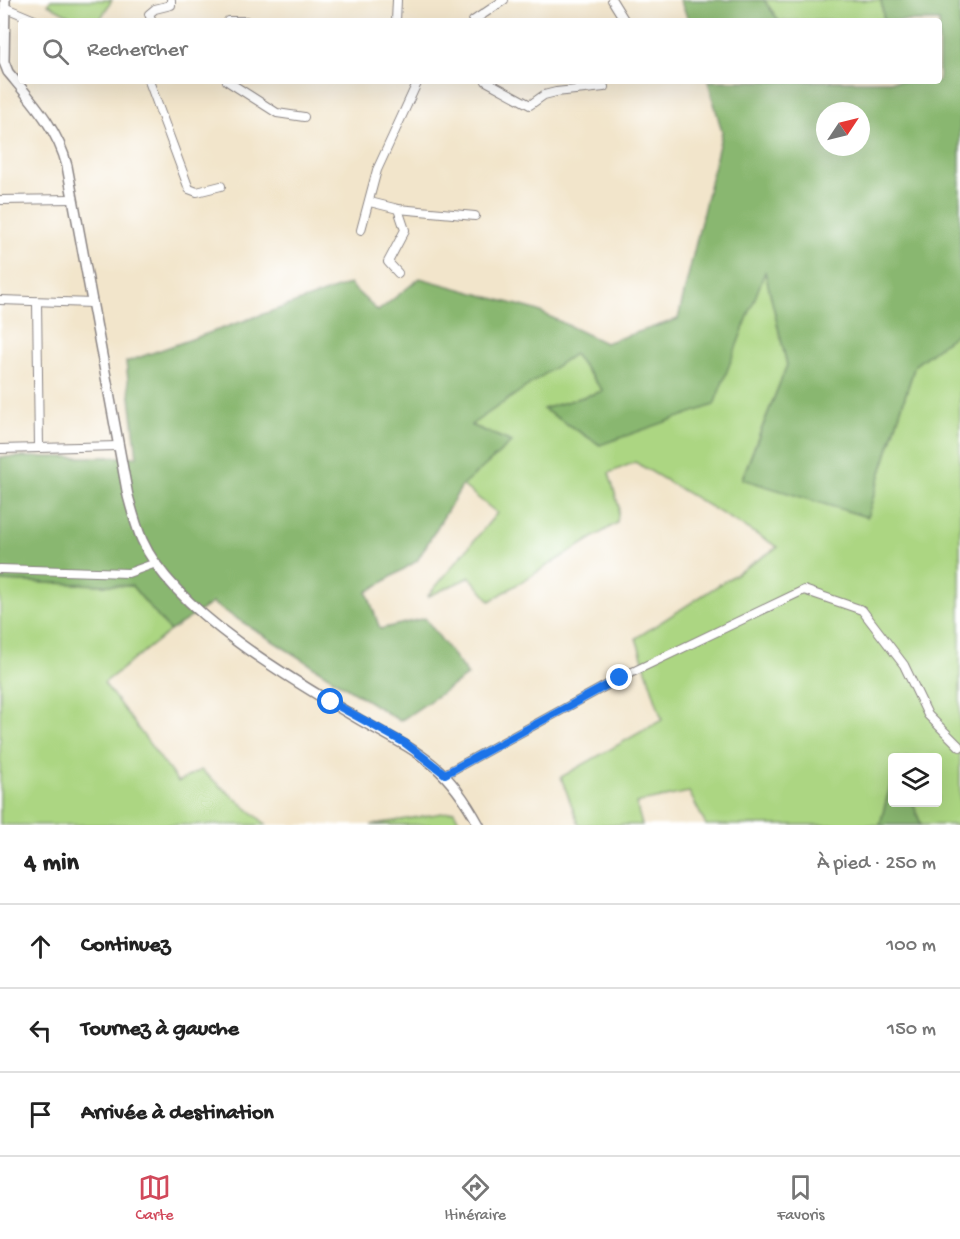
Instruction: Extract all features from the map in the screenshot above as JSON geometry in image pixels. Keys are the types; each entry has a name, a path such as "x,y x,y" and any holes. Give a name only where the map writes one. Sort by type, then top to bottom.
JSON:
{"street":[{"path":"151,18 149,14 152,10 171,5 171,0"},
{"path":"396,18 397,0"},
{"path":"477,18 504,0"},
{"path":"612,0 623,18"},
{"path":"31,18 5,4 4,62 8,72 60,142 93,303 118,446 131,507 142,540 177,591 236,639 295,680 405,743 445,774 479,825"},
{"path":"150,84 189,189 197,192 221,186"},
{"path":"232,84 277,113 304,117"},
{"path":"361,230 377,170 417,84"},
{"path":"492,84 530,105 556,93 604,87"},
{"path":"0,200 73,200"},
{"path":"370,202 398,209 475,216"},
{"path":"398,209 405,230 388,262 398,273"},
{"path":"0,300 93,303"},
{"path":"37,302 39,447"},
{"path":"0,449 118,446"},
{"path":"0,569 128,573 156,563"},
{"path":"445,774 620,678 804,590 862,610 904,665 928,715 960,747"}],"green space":[{"path":"51,0 112,0 101,18 74,18 48,4"},
{"path":"680,0 764,0 777,18 688,18"},
{"path":"764,0 881,0 884,18 777,18"},
{"path":"881,0 960,0 960,331 915,365 867,517 742,479 787,365 765,272 714,405 600,445 543,409 603,391 574,354 471,425 512,442 462,486 417,561 367,592 380,629 425,618 468,675 400,721 212,603 170,631 132,586 0,581 0,457 137,457 126,362 349,284 378,311 420,278 536,310 605,343 678,319 722,132 709,84 942,84 942,18 884,18"},
{"path":"765,271 787,365 742,478 867,517 915,365 960,331 960,825 921,825 914,807 942,807 942,753 888,753 888,794 880,825 706,825 689,792 636,803 642,825 579,825 561,777 662,720 636,638 778,547 635,462 609,473 619,507 617,523 490,601 470,577 427,597 497,513 462,485 512,442 470,425 574,354 603,391 544,409 600,445"},
{"path":"0,581 132,586 170,631 104,683 178,782 201,770 267,825 0,825"},
{"path":"888,794 888,807 914,807 921,825 880,825"},
{"path":"454,811 461,825 371,825"}],"route":[{"path":"331,702 405,743 445,774 620,678"}]}
